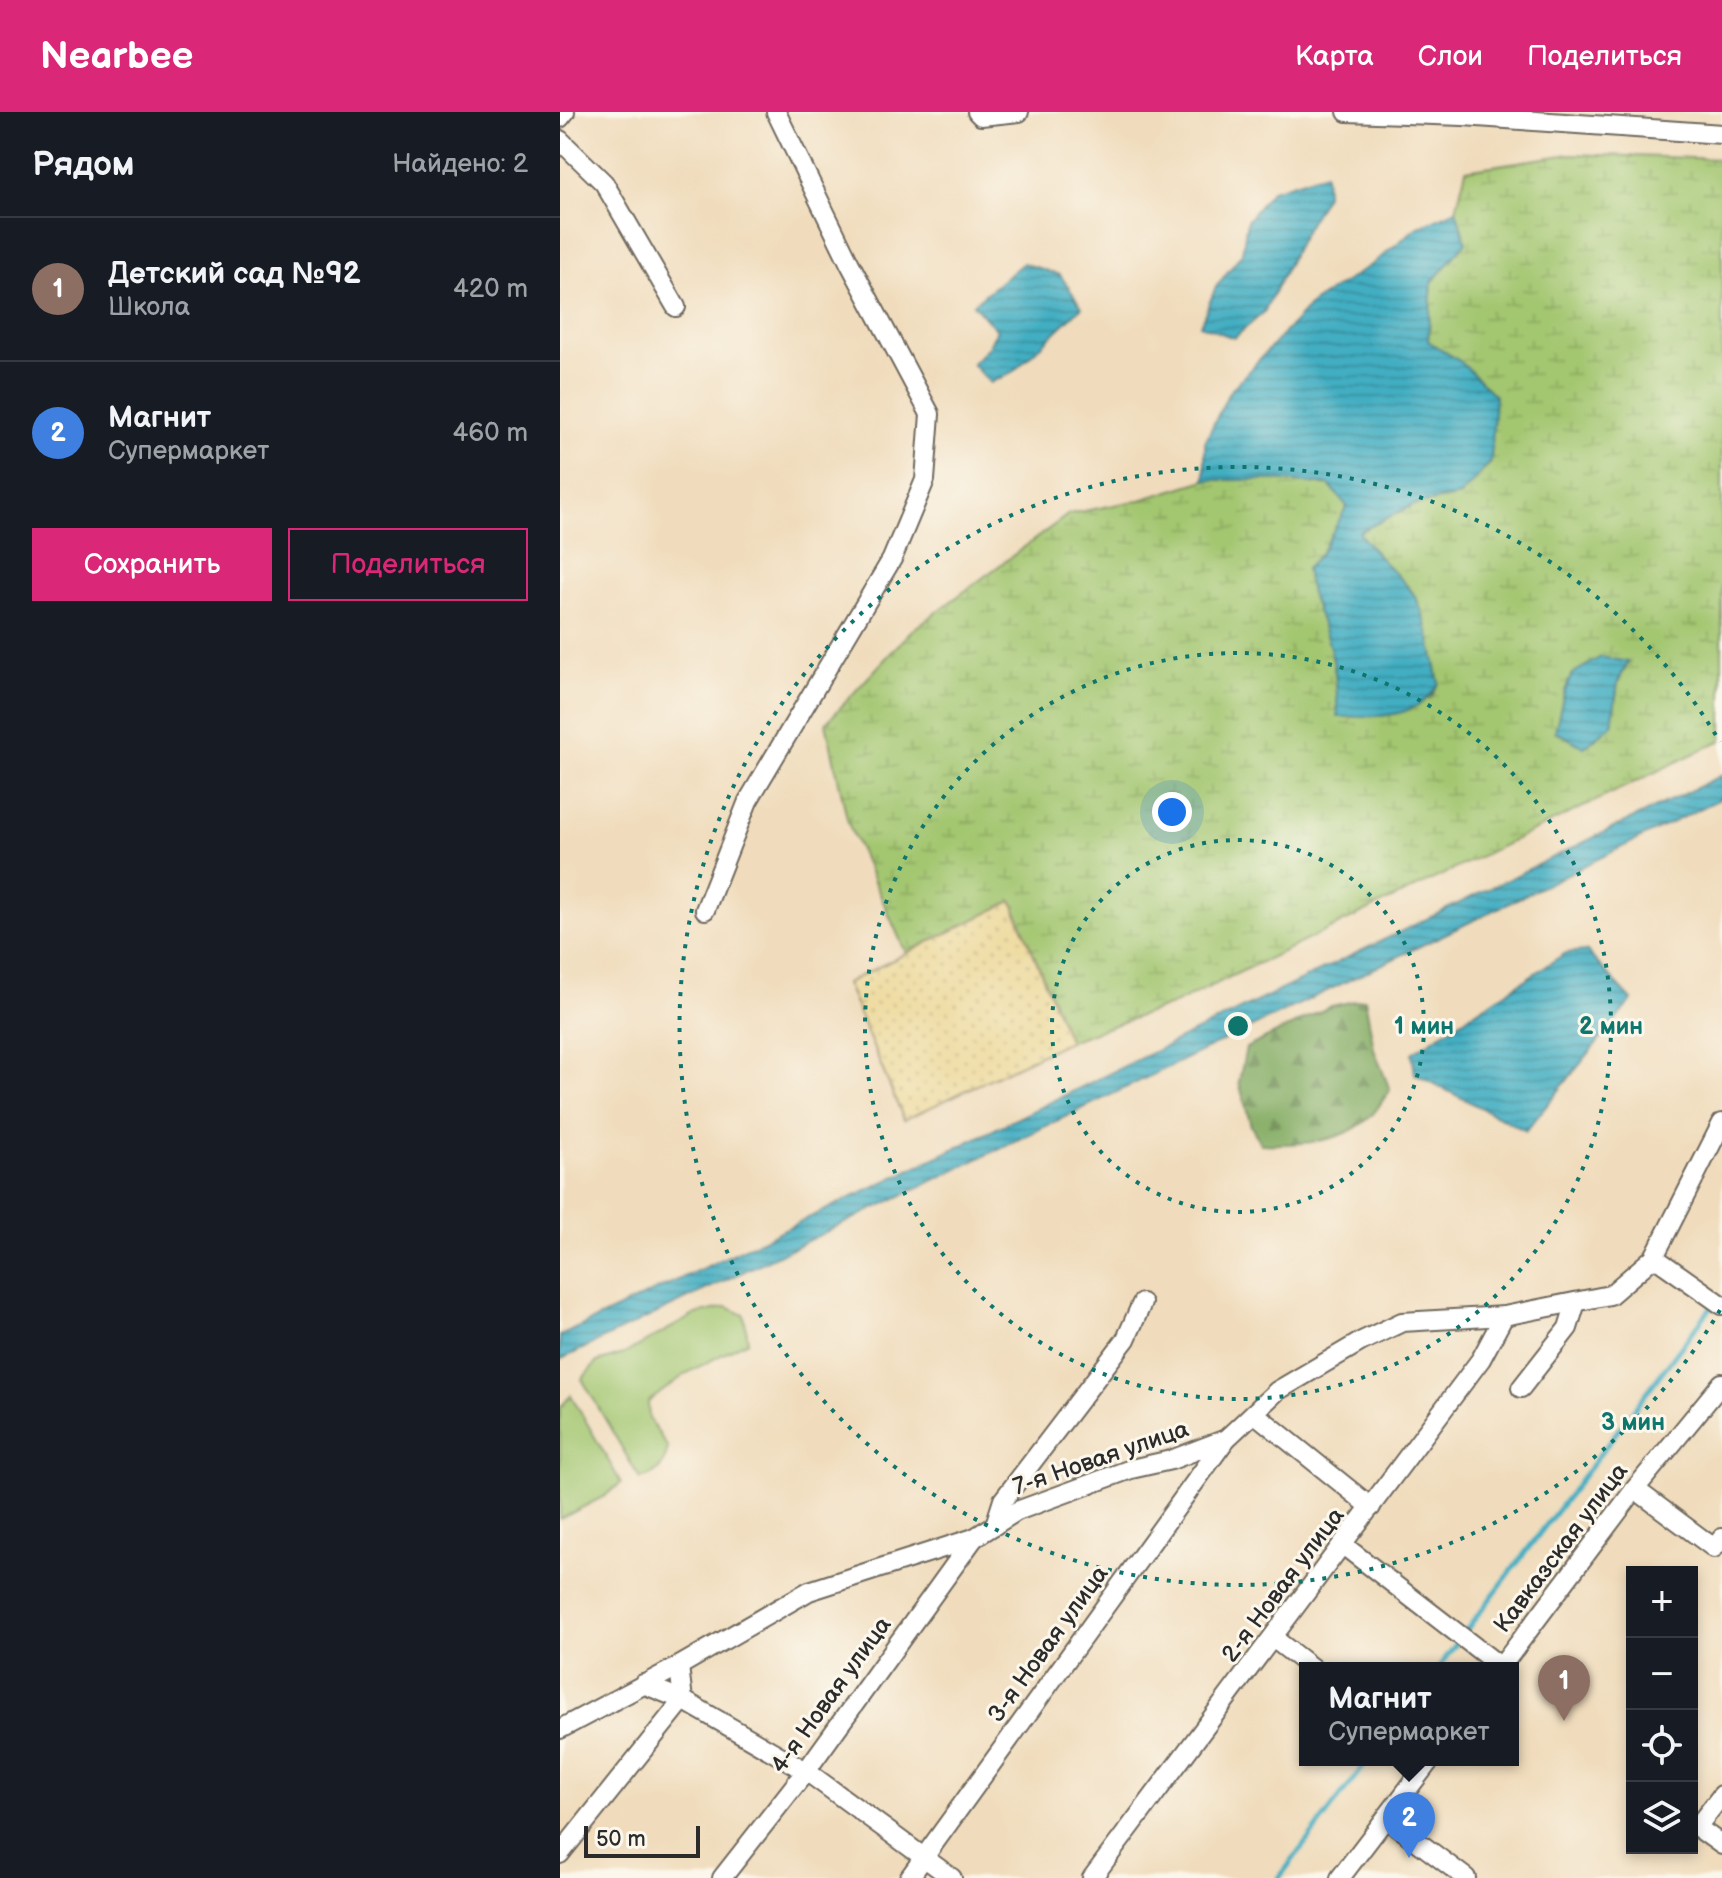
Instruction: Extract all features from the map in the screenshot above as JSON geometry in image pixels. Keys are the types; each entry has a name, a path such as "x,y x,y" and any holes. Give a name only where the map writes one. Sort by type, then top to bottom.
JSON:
{"street":[{"path":"560,118 565,112"},
{"path":"705,910 748,801 892,559 925,480 930,414 850,264 776,112"},
{"path":"977,112 981,116 1019,112"},
{"path":"1347,112 1463,116 1722,134"},
{"path":"560,140 604,183 676,307"},
{"path":"1722,1123 1654,1257 1722,1305"},
{"name":"7-я Новая улица","path":"560,1729 679,1666 809,1591 974,1538 1017,1511 1131,1469 1171,1460 1226,1439 1277,1391 1362,1341 1402,1322 1504,1316 1610,1295 1654,1257"},
{"path":"1521,1388 1568,1328 1576,1302"},
{"path":"995,1525 1003,1500 1126,1339 1142,1303"},
{"name":"2-я Новая улица","path":"1092,1878 1481,1359 1504,1316"},
{"name":"Кавказская улица","path":"1505,1662 1635,1489 1722,1383"},
{"path":"1254,1413 1371,1507"},
{"name":"3-я Новая улица","path":"909,1878 1226,1439"},
{"path":"1635,1489 1719,1546"},
{"name":"4-я Новая улица","path":"722,1878 806,1771 974,1538"},
{"path":"1343,1545 1493,1662"},
{"path":"1273,1638 1304,1662"},
{"path":"560,1854 683,1700 679,1666"},
{"path":"643,1684 683,1700 806,1771 952,1878"},
{"path":"1340,1878 1425,1766"},
{"path":"1722,1795 1697,1827 1722,1845"},
{"path":"1386,1818 1466,1878"}],"green space":[{"path":"1570,154 1722,159 1722,740 1174,1004 1069,1041 1012,901 906,953 848,823 826,723 911,631 1069,514 1140,500 1205,480 1274,480 1329,485 1348,506 1321,553 1306,569 1333,659 1338,716 1431,698 1439,683 1428,632 1411,590 1378,559 1359,532 1413,505 1460,496 1491,462 1491,436 1461,362 1428,341 1432,282 1466,242 1456,210 1466,170","holes":["1628,663 1618,682 1612,725 1585,747 1555,731"]},
{"path":"1365,999 1374,1049 1390,1090 1379,1107 1360,1125 1334,1137 1305,1143 1261,1144 1251,1126 1239,1082 1246,1048 1331,1006"},
{"path":"727,1307 744,1315 748,1341 687,1373 648,1402 649,1418 668,1448 659,1469 640,1479 582,1379 597,1362 624,1354 696,1314"},
{"path":"571,1395 621,1483 605,1496 560,1519 560,1408"}],"sand":[{"path":"1012,901 1069,1041 904,1120 846,983"}],"water":[{"path":"1325,173 1326,195 1264,312 1234,338 1200,325 1216,287 1242,253 1247,221 1272,190"},
{"path":"1456,210 1466,242 1432,282 1428,341 1461,362 1495,396 1491,462 1460,496 1413,505 1359,532 1415,597 1428,633 1439,683 1420,704 1408,710 1381,716 1338,717 1333,659 1306,569 1321,553 1347,506 1329,485 1274,480 1205,480 1205,442 1229,392 1312,303 1374,263 1416,228"},
{"path":"1023,263 1060,275 1082,307 1013,372 990,383 972,364 988,347 997,330 973,304"},
{"path":"1601,657 1628,662 1618,682 1612,725 1584,747 1555,731 1572,674"},
{"path":"1722,775 1722,798 560,1360 560,1336 987,1133"},
{"path":"1586,951 1632,1000 1526,1131 1415,1074 1412,1053 1566,953"}],"waterway":[{"path":"1465,1632 1713,1305"},
{"path":"1442,1662 1459,1640"},
{"path":"1279,1878 1363,1766"}],"place":[{"name":"Детский сад №92","path":"1564,1721"},
{"name":"Магнит","path":"1409,1858"}]}
